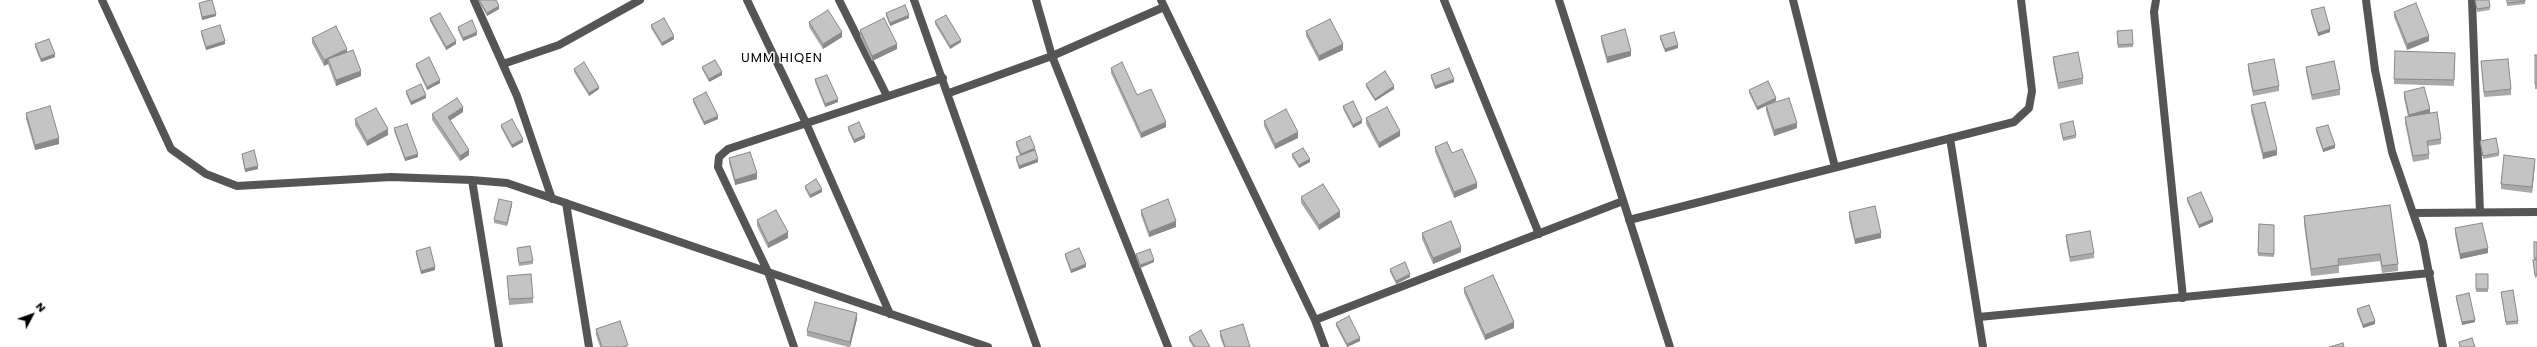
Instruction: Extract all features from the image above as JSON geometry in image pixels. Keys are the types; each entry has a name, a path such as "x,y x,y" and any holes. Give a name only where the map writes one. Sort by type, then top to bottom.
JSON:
{"street":[{"path":"102,0 171,148 206,174 237,186 391,178 472,180 508,183 988,347"},
{"path":"474,0 504,64 517,96 552,198"},
{"path":"504,64 559,46 640,0"},
{"path":"747,0 806,123 890,314"},
{"path":"839,0 887,96"},
{"path":"914,0 949,94 1037,347"},
{"path":"1036,0 1052,56 1168,347"},
{"path":"1444,0 1539,234"},
{"path":"1559,0 1670,347"},
{"path":"1793,0 1835,167"},
{"path":"1629,220 2014,122 2029,108 2032,91 2021,0"},
{"path":"2156,0 2154,12 2183,298"},
{"path":"2366,0 2375,70 2392,152 2402,186 2414,213 2430,273 2443,347"},
{"path":"2472,0 2480,212"},
{"path":"949,94 1052,56 1163,4 1314,320 1325,347"},
{"path":"794,347 768,272 718,167 719,157 728,149 943,78"},
{"path":"1950,138 1983,347"},
{"path":"472,180 499,347"},
{"path":"1314,320 1623,201"},
{"path":"566,203 589,347"},
{"path":"2414,213 2537,212"},
{"path":"1979,317 2430,273"}],"building":[{"path":"212,0 216,14 202,17 199,3"},
{"path":"479,0 496,0 499,6 487,13"},
{"path":"2475,0 2489,0 2490,7 2477,9"},
{"path":"2507,0 2525,0 2525,1 2507,3"},
{"path":"2416,3 2429,36 2407,44 2394,12"},
{"path":"905,5 909,15 890,23 886,13"},
{"path":"2324,7 2330,29 2318,33 2311,10"},
{"path":"828,10 842,32 823,44 809,22"},
{"path":"440,13 456,41 446,47 430,18"},
{"path":"946,15 961,40 950,46 935,21"},
{"path":"664,18 674,36 662,43 651,25"},
{"path":"884,18 897,44 872,56 860,30"},
{"path":"1330,19 1343,44 1319,56 1306,31"},
{"path":"472,20 477,32 463,38 458,27"},
{"path":"220,25 225,41 206,47 201,31"},
{"path":"336,26 347,49 324,60 312,38"},
{"path":"1625,29 1631,51 1607,57 1601,36"},
{"path":"2132,30 2133,44 2118,45 2117,31"},
{"path":"1674,32 1678,45 1665,49 1660,36"},
{"path":"49,39 55,54 41,59 35,44"},
{"path":"353,50 361,71 336,80 328,59"},
{"path":"2395,51 2455,53 2454,80 2394,79"},
{"path":"2078,52 2083,78 2058,83 2053,57"},
{"path":"2535,55 2537,55 2537,84 2535,84"},
{"path":"429,57 440,80 427,87 416,64"},
{"path":"2274,59 2279,86 2253,91 2248,64"},
{"path":"2508,59 2511,89 2484,92 2481,61"},
{"path":"715,60 722,72 709,79 702,67"},
{"path":"2334,61 2340,89 2312,95 2306,67"},
{"path":"584,62 599,87 589,93 574,69"},
{"path":"1122,62 1137,95 1151,89 1166,122 1141,133 1111,68"},
{"path":"1449,68 1454,79 1435,86 1431,75"},
{"path":"1385,71 1394,86 1375,99 1366,84"},
{"path":"827,75 838,99 825,104 815,79"},
{"path":"1768,81 1776,98 1757,107 1749,90"},
{"path":"421,84 426,95 411,102 406,91"},
{"path":"2424,87 2430,109 2409,115 2404,92"},
{"path":"706,92 718,116 704,122 693,99"},
{"path":"457,98 463,107 448,117 469,150 460,156 432,114"},
{"path":"1789,98 1797,123 1774,130 1766,105"},
{"path":"1353,101 1362,120 1353,125 1343,106"},
{"path":"2265,102 2277,150 2263,153 2251,105"},
{"path":"50,106 59,138 35,145 26,113"},
{"path":"1387,107 1400,131 1379,143 1366,118"},
{"path":"376,108 388,129 367,141 355,119"},
{"path":"1286,109 1298,132 1275,144 1264,121"},
{"path":"2437,112 2441,139 2427,141 2429,154 2413,156 2405,117"},
{"path":"512,119 523,139 512,145 501,125"},
{"path":"2073,121 2076,135 2063,138 2060,124"},
{"path":"859,122 865,135 854,140 848,127"},
{"path":"407,124 418,154 405,158 394,128"},
{"path":"2328,125 2335,145 2323,149 2316,128"},
{"path":"1030,136 1035,148 1021,154 1016,142"},
{"path":"2496,138 2499,153 2483,156 2480,141"},
{"path":"1447,142 1452,153 1462,149 1477,183 1454,192 1435,147"},
{"path":"1303,148 1310,159 1299,165 1292,154"},
{"path":"254,150 258,166 245,169 242,154"},
{"path":"1035,150 1038,159 1019,166 1016,157"},
{"path":"750,152 757,173 735,180 729,158"},
{"path":"2504,155 2535,159 2532,187 2501,184"},
{"path":"816,179 822,189 810,195 805,186"},
{"path":"1323,184 1340,211 1319,225 1301,197"},
{"path":"2201,192 2213,219 2199,225 2187,198"},
{"path":"499,199 512,202 507,223 494,220"},
{"path":"1168,199 1176,221 1149,232 1141,210"},
{"path":"2390,205 2398,264 2382,266 2380,254 2338,259 2339,265 2311,269 2304,216"},
{"path":"1875,206 1881,233 1855,239 1849,212"},
{"path":"776,210 788,232 768,243 757,220"},
{"path":"1451,221 1461,247 1433,258 1422,233"},
{"path":"2482,223 2488,248 2460,254 2455,228"},
{"path":"2259,224 2274,225 2274,254 2258,253"},
{"path":"2090,231 2094,253 2070,257 2066,235"},
{"path":"2534,242 2537,242 2537,258 2534,258"},
{"path":"530,246 533,261 519,263 517,248"},
{"path":"430,247 435,267 421,271 416,251"},
{"path":"1079,248 1086,264 1071,270 1065,254"},
{"path":"1150,249 1154,260 1140,265 1136,254"},
{"path":"2533,260 2537,260 2537,274 2535,275"},
{"path":"1405,262 1410,274 1396,281 1390,269"},
{"path":"531,274 533,298 509,299 507,276"},
{"path":"2476,274 2488,274 2488,289 2476,289"},
{"path":"1493,275 1514,322 1485,335 1464,288"},
{"path":"2513,290 2518,321 2506,322 2501,292"},
{"path":"2469,293 2475,320 2462,322 2456,296"},
{"path":"815,302 857,313 850,342 807,331"},
{"path":"2369,305 2375,321 2363,325 2357,309"},
{"path":"1349,316 1360,338 1347,344 1336,323"},
{"path":"620,321 628,345 623,347 602,347 596,329"},
{"path":"1243,324 1250,347 1225,347 1220,331"},
{"path":"1201,330 1210,347 1195,347 1189,337"},
{"path":"2472,338 2475,347 2460,347 2459,342"},
{"path":"2343,343 2344,347 2329,347"}],"district":[{"name":"UMM HIQEN","path":"782,59"}]}
